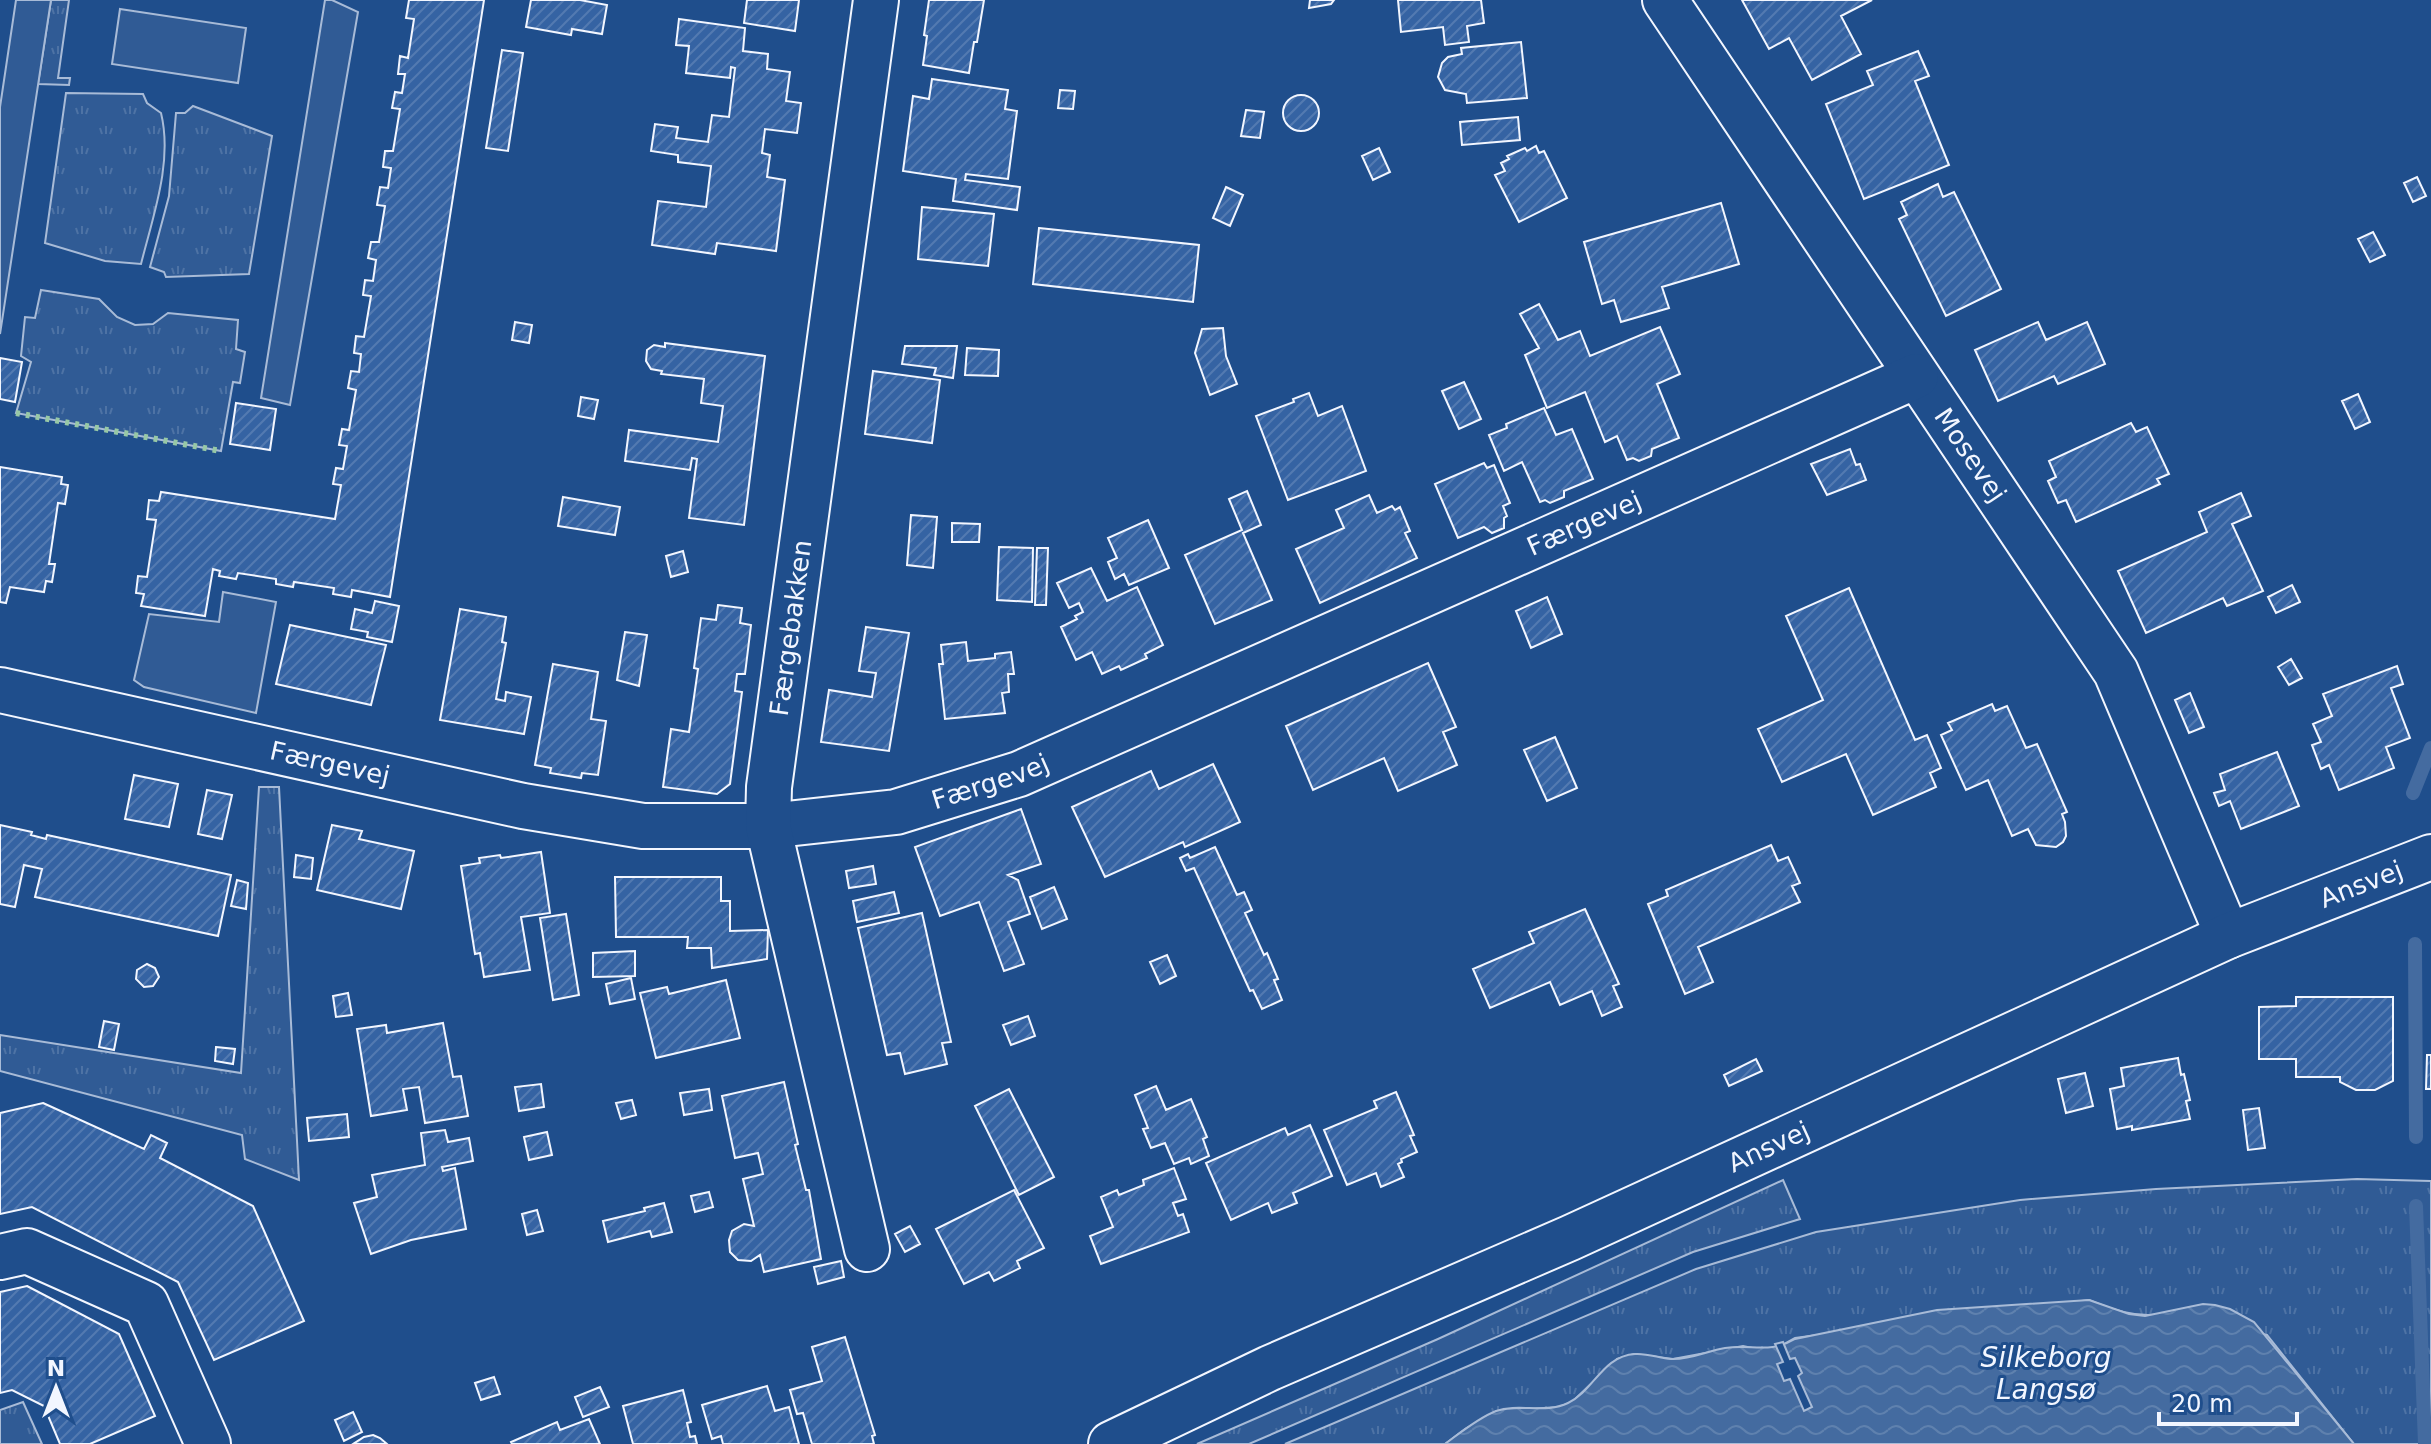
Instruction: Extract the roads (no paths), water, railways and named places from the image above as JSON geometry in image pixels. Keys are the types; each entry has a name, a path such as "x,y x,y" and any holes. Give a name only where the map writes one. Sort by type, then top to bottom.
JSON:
{"street":[{"name":"Færgebakken","path":"867,1249 768,826 771,772 876,0"},
{"name":"Mosevej","path":"1665,0 2116,672 2228,936"},
{"name":"Færgevej","path":"0,690 523,806 643,826 768,826 896,812 1019,774 1916,376"},
{"name":"Ansvej","path":"1111,1444 1270,1368 1570,1238 2228,936 2431,857"},
{"path":"0,1257 27,1251 146,1304 208,1444"}],"water":[{"name":"Silkeborg Langsø","path":"2089,1300 2129,1314 2145,1316 2203,1304 2215,1305 2254,1322 2354,1444 1445,1444 1496,1411 1551,1408 1568,1403 1585,1391 1606,1367 1624,1356 1640,1354 1685,1358 1725,1348 1777,1346 1795,1339 1937,1310"}],"waterway":[{"path":"2413,793 2431,748"},
{"path":"2415,944 2416,1137"},
{"path":"2416,1206 2425,1444"}]}
